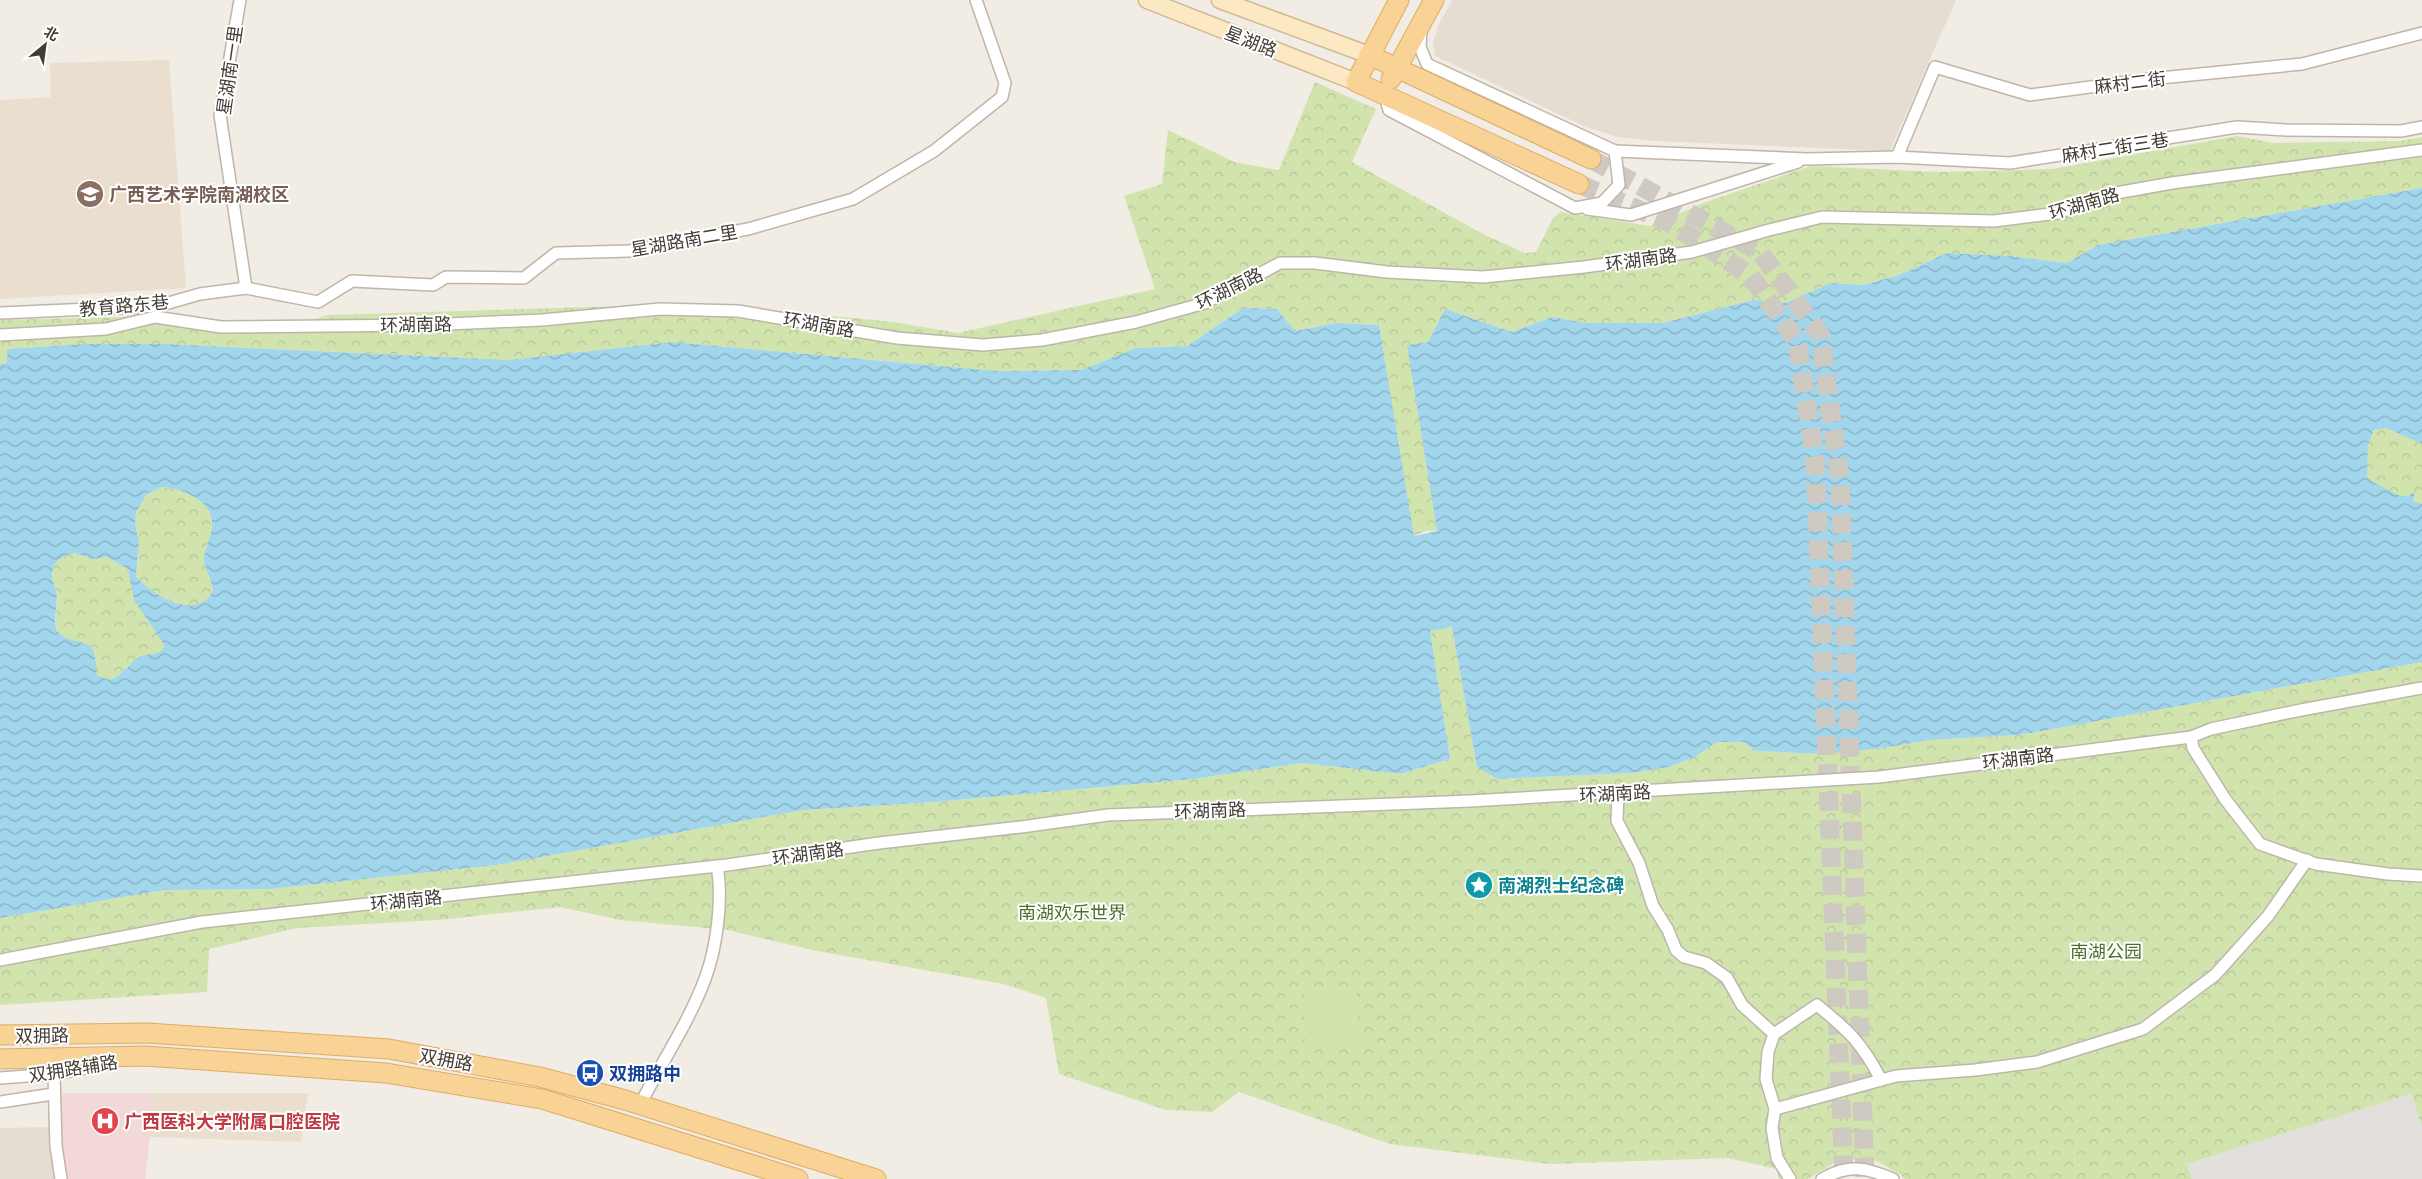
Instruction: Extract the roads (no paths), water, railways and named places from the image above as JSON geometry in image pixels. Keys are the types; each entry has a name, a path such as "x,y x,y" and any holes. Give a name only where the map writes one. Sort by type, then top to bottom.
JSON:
{"main road":[{"name":"星湖路","path":"1147,0 1356,82"},
{"name":"星湖路","path":"1220,0 1369,56"},
{"path":"1400,0 1356,82 1384,93 1579,184"},
{"path":"1384,93 1434,0"},
{"path":"1369,56 1591,160"},
{"name":"双拥路","path":"0,1036 147,1033 389,1049 540,1076 640,1105 876,1179"},
{"name":"双拥路","path":"0,1059 145,1056 386,1073 542,1099 798,1179"},
{"path":"0,1066 40,1064 78,1058"}],"street":[{"name":"星湖南一里","path":"240,0 220,115 246,288"},
{"name":"星湖路南二里","path":"246,288 318,302 352,281 433,284 446,277 524,278 556,253 629,251 748,229 854,199 934,151 1002,97 1005,83 976,0"},
{"path":"1422,22 1420,47 1427,64 1615,151 1807,159"},
{"name":"麻村二街","path":"1897,157 1935,67 2030,95 2150,79 2302,64 2422,33"},
{"path":"1384,93 1389,110 1575,208 1631,215 1807,159"},
{"name":"麻村二街三巷","path":"1807,159 1897,157 2010,163 2237,127 2286,130 2392,131 2422,127"},
{"name":"环湖南路","path":"0,335 106,329 155,317 221,327 425,325 542,320 660,309 738,311 896,338 983,345 1042,340 1136,322 1205,303 1280,263 1315,262 1387,272 1483,276 1584,267 1692,252 1769,230 1822,218 1994,221 2058,212 2105,195 2172,182 2422,150"},
{"path":"1575,208 1602,203 1619,185 1615,151"},
{"name":"教育路东巷","path":"0,313 158,306 200,294 246,288"},
{"name":"环湖南路","path":"0,960 202,922 717,866 879,843 1108,815 1470,801 1879,777 2192,737 2211,729 2422,688"},
{"path":"2192,737 2193,748 2224,799 2260,844 2316,864 2388,874 2422,876"},
{"path":"1618,792 1617,821 1639,863 1653,906 1668,930 1676,950 1684,957 1706,963 1727,978 1742,1006 1774,1034"},
{"path":"1775,1109 1896,1076 1975,1070 2037,1062 2143,1029 2215,974 2268,916 2306,860"},
{"path":"640,1105 705,978 718,920 721,888 717,866"},
{"path":"1790,1179 1777,1158 1772,1128 1775,1109 1766,1079 1768,1052 1774,1034 1817,1004 1850,1031 1869,1056 1881,1080"},
{"name":"双拥路辅路","path":"0,1078 54,1074 145,1056"},
{"path":"54,1074 53,1094 61,1179"},
{"name":"双拥路辅路","path":"0,1102 53,1094"},
{"path":"1822,1179 1852,1167 1876,1172 1893,1179"}],"water":[{"path":"2422,188 2422,444 2386,428 2374,430 2368,445 2367,476 2373,482 2400,496 2408,496 2415,492 2413,501 2422,504 2422,662 2020,735 1929,740 1884,748 1823,754 1755,751 1744,742 1717,742 1695,757 1669,767 1632,773 1497,779 1477,767 1452,627 1430,631 1450,759 1400,774 1302,763 1193,779 935,802 803,810 497,865 270,889 164,890 0,918 0,364 7,363 7,349 84,344 165,344 509,360 672,342 996,371 1081,370 1136,348 1187,346 1243,308 1277,309 1295,331 1336,323 1379,325 1414,536 1437,531 1407,345 1428,342 1445,309 1512,332 1552,317 1587,323 1663,323 1753,300 1785,303 1831,283 1863,285 1899,275 1947,253 2010,256 2067,263 2098,245","holes":["162,487 179,490 196,498 203,503 211,517 212,526 204,560 213,590 206,600 197,604 186,605 163,597 152,591 136,576 139,542 135,523 136,512 147,494","74,553 93,559 107,557 128,569 134,600 163,643 164,647 160,652 138,658 119,675 109,680 97,675 95,655 88,645 62,636 56,628 57,598 52,572 59,560"]}],"tunnel":[{"path":"1591,159 1760,252 1820,334 1840,479 1865,1179"},
{"path":"1579,184 1668,222 1750,275 1797,341 1815,458 1844,1179"}],"place":[{"name":"广西艺术学院南湖校区","path":"90,194"},
{"name":"南湖烈士纪念碑","path":"1479,885"},
{"name":"双拥路中","path":"590,1073"},
{"name":"广西医科大学附属口腔医院","path":"105,1121"}],"park label":[{"name":"南湖欢乐世界","path":"1072,912"},
{"name":"南湖公园","path":"2106,951"}]}
